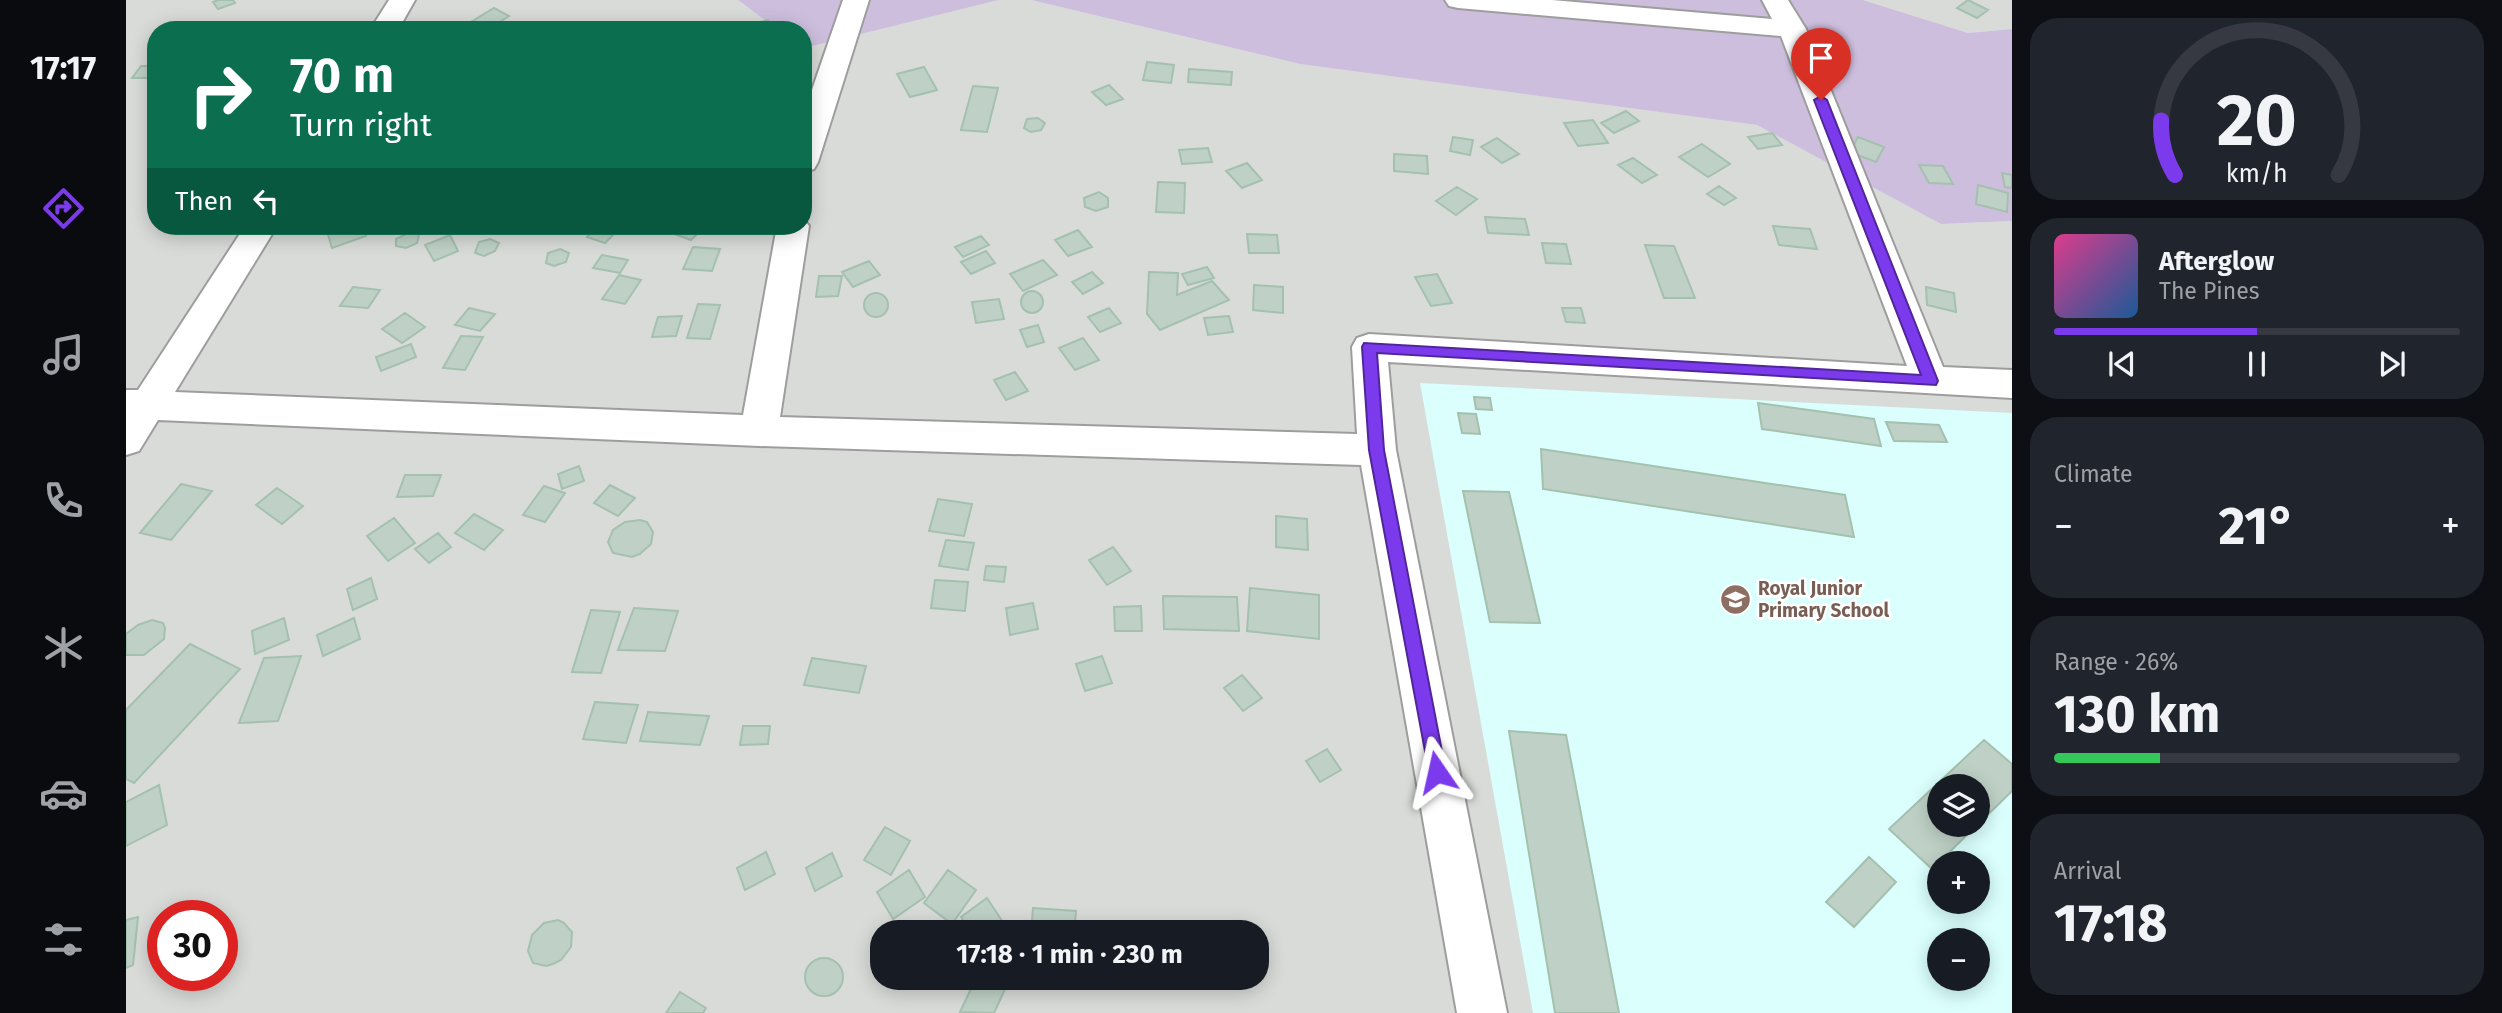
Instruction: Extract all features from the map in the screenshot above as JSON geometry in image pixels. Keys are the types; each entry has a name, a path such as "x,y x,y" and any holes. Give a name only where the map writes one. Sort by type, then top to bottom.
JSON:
{"street":[{"path":"389,21 402,0"},
{"path":"812,134 856,0"},
{"path":"1458,0 1792,29"},
{"path":"1775,0 1792,29 1931,381"},
{"path":"126,440 137,404 255,235"},
{"path":"759,431 792,235"},
{"path":"1482,1013 1377,450 1369,347 2012,384"},
{"path":"137,404 759,431 1377,450"}],"shaded area":[{"path":"126,0 738,0 766,21 147,21 147,235 812,235 812,46 999,0 1031,0 1300,64 1757,125 1941,224 2012,221 2012,1013 126,1013"},
{"path":"738,0 999,0 812,46 812,21 766,21"},
{"path":"1031,0 1863,0 1968,33 2012,29 2012,221 1941,224 1757,125 1300,64"},
{"path":"1863,0 2012,0 2012,29 1968,33"},
{"name":"Royal Junior Primary School","path":"1420,383 2012,413 2012,1013 1533,1013"}],"building":[{"path":"233,0 235,3 218,9 213,2"},
{"path":"1968,0 1988,10 1977,18 1957,8"},
{"path":"494,8 509,16 501,21 473,21"},
{"path":"1147,62 1174,65 1171,83 1143,80"},
{"path":"141,66 147,66 147,78 132,78"},
{"path":"924,67 937,90 910,97 897,74"},
{"path":"1189,69 1232,72 1231,85 1188,82"},
{"path":"1109,85 1123,99 1106,105 1092,92"},
{"path":"973,86 998,88 987,132 961,130"},
{"path":"1626,111 1639,121 1614,133 1601,123"},
{"path":"1038,118 1045,123 1041,130 1031,132 1024,128 1027,119"},
{"path":"1593,120 1608,143 1578,146 1564,123"},
{"path":"1772,133 1782,145 1758,149 1748,137"},
{"path":"1453,137 1473,140 1470,155 1450,151"},
{"path":"1858,137 1884,147 1876,162 1850,152"},
{"path":"1497,138 1519,154 1502,163 1481,147"},
{"path":"1702,144 1730,164 1708,177 1679,157"},
{"path":"1208,148 1212,162 1182,164 1179,150"},
{"path":"1394,154 1427,156 1428,174 1394,171"},
{"path":"1633,158 1657,175 1642,183 1618,165"},
{"path":"1247,163 1262,180 1242,188 1226,171"},
{"path":"1919,165 1943,166 1953,184 1929,183"},
{"path":"2002,173 2012,175 2012,188 2005,187"},
{"path":"1158,182 1185,183 1184,213 1156,212"},
{"path":"1978,185 2008,193 2007,212 1976,204"},
{"path":"1719,186 1736,198 1724,205 1707,194"},
{"path":"1457,187 1477,199 1456,215 1436,201"},
{"path":"1099,192 1108,198 1108,207 1096,211 1085,207 1084,198"},
{"path":"1485,217 1525,219 1529,235 1488,233"},
{"path":"1773,226 1810,229 1817,249 1779,245"},
{"path":"1078,230 1092,247 1068,256 1055,240"},
{"path":"1247,234 1277,235 1279,253 1249,253"},
{"path":"328,235 366,236 332,248"},
{"path":"404,235 419,235 417,243 406,248 396,246 396,239"},
{"path":"450,235 458,251 434,261 425,245"},
{"path":"589,235 613,235 605,243 587,237"},
{"path":"677,235 696,235 691,240"},
{"path":"981,236 989,245 963,257 955,247"},
{"path":"490,239 499,243 495,251 484,256 475,253 479,242"},
{"path":"1542,243 1566,244 1571,264 1546,263"},
{"path":"1645,245 1674,246 1695,298 1664,298"},
{"path":"693,247 720,249 712,271 683,269"},
{"path":"560,249 569,253 566,262 554,266 546,263 548,253"},
{"path":"986,251 995,263 971,274 961,262"},
{"path":"602,255 628,260 620,273 593,268"},
{"path":"1043,260 1057,275 1023,291 1010,274"},
{"path":"869,261 880,275 853,287 842,272"},
{"path":"1207,267 1214,278 1188,285 1182,274"},
{"path":"1092,272 1103,283 1083,294 1072,282"},
{"path":"1149,272 1178,273 1177,295 1212,281 1229,300 1160,330 1147,314"},
{"path":"1437,274 1452,303 1431,306 1415,277"},
{"path":"619,275 641,280 625,304 602,299"},
{"path":"819,276 842,276 838,296 816,297"},
{"path":"1254,285 1283,287 1283,313 1253,310"},
{"path":"353,287 380,290 368,308 340,306"},
{"path":"1926,287 1954,293 1956,312 1927,305"},
{"path":"1028,291 1036,291 1043,298 1043,306 1036,313 1028,313 1021,306 1021,298"},
{"path":"876,293 887,300 888,305 881,316 876,317 865,310 864,305 871,294"},
{"path":"999,299 1004,319 976,323 972,302"},
{"path":"698,304 720,305 710,339 687,338"},
{"path":"469,308 495,314 480,331 455,325"},
{"path":"1109,308 1121,323 1100,332 1088,317"},
{"path":"1562,308 1581,308 1585,323 1566,322"},
{"path":"405,313 425,327 402,343 382,329"},
{"path":"682,316 676,336 652,337 658,317"},
{"path":"1229,316 1233,332 1208,335 1204,318"},
{"path":"1038,325 1044,342 1027,347 1020,330"},
{"path":"461,336 483,337 465,370 443,368"},
{"path":"1083,338 1099,360 1075,370 1059,348"},
{"path":"411,344 416,357 381,371 376,357"},
{"path":"1015,372 1028,391 1006,400 994,380"},
{"path":"1474,397 1490,398 1492,410 1476,409"},
{"path":"1758,403 1874,419 1881,446 1762,429"},
{"path":"1458,413 1476,414 1480,434 1462,433"},
{"path":"1886,422 1939,425 1947,442 1894,441"},
{"path":"1541,449 1845,495 1854,537 1543,489"},
{"path":"579,466 584,481 562,489 558,474"},
{"path":"405,475 441,475 433,496 397,497"},
{"path":"181,484 212,491 171,540 140,533"},
{"path":"610,485 635,498 618,516 594,503"},
{"path":"544,486 565,493 545,522 523,515"},
{"path":"277,488 303,506 282,524 256,505"},
{"path":"1463,491 1509,492 1540,623 1490,622"},
{"path":"938,499 972,504 964,536 929,531"},
{"path":"474,514 503,530 484,550 455,533"},
{"path":"1276,516 1307,519 1308,550 1276,547"},
{"path":"394,518 415,543 388,561 367,536"},
{"path":"625,522 647,522 653,532 651,544 632,557 613,553 608,542 613,530"},
{"path":"438,533 451,547 429,563 415,549"},
{"path":"946,540 974,543 968,570 939,566"},
{"path":"1113,547 1131,571 1107,585 1089,560"},
{"path":"986,566 1006,567 1004,582 984,580"},
{"path":"371,578 377,599 353,610 347,589"},
{"path":"935,580 968,582 965,611 931,608"},
{"path":"1250,588 1319,595 1319,639 1247,631"},
{"path":"1163,596 1237,597 1239,631 1164,629"},
{"path":"1033,603 1038,629 1010,635 1006,608"},
{"path":"1141,606 1142,631 1115,631 1114,607"},
{"path":"634,608 678,611 665,651 618,650"},
{"path":"591,610 620,612 601,673 572,672"},
{"path":"284,618 289,640 255,654 252,631"},
{"path":"354,618 360,639 323,656 317,635"},
{"path":"152,620 163,623 164,639 144,655 126,655 126,634 138,625"},
{"path":"190,644 240,669 134,783 126,779 126,710"},
{"path":"301,656 278,721 239,723 264,658"},
{"path":"1102,656 1112,683 1085,691 1076,664"},
{"path":"812,658 866,666 859,693 804,685"},
{"path":"1242,675 1262,698 1243,711 1224,688"},
{"path":"595,702 638,705 626,743 583,739"},
{"path":"648,712 709,716 700,745 640,741"},
{"path":"743,726 770,726 768,744 740,745"},
{"path":"1509,731 1566,735 1619,1013 1555,1013"},
{"path":"1984,740 2012,764 2012,791 1990,812 1990,774 1948,774"},
{"path":"1327,749 1341,770 1320,782 1306,761"},
{"path":"159,785 167,825 126,846 126,802"},
{"path":"1927,793 1927,837 1965,837 1950,851 1927,851 1927,864 1889,829"},
{"path":"885,827 910,841 891,875 864,860"},
{"path":"766,852 775,874 745,890 737,868"},
{"path":"832,853 842,876 815,891 806,868"},
{"path":"1869,857 1896,882 1854,927 1826,902"},
{"path":"909,870 925,897 893,919 877,892"},
{"path":"948,870 976,890 955,920 947,920 924,903"},
{"path":"987,898 1001,920 963,920 961,917"},
{"path":"1033,908 1076,911 1075,920 1032,920"},
{"path":"138,917 133,965 126,968 126,920"},
{"path":"558,920 572,932 571,947 561,960 553,964 546,966 533,963 528,951 532,935 544,923"},
{"path":"824,958 837,964 843,977 837,990 824,996 811,990 805,977 811,964"},
{"path":"970,990 1005,990 994,1013 960,1012"},
{"path":"680,992 706,1008 703,1013 666,1013"}],"place":[{"name":"Royal Junior Primary School","path":"1735,599"}],"route":[{"path":"1437,772 1377,450 1369,347 1931,381 1821,100"}]}
